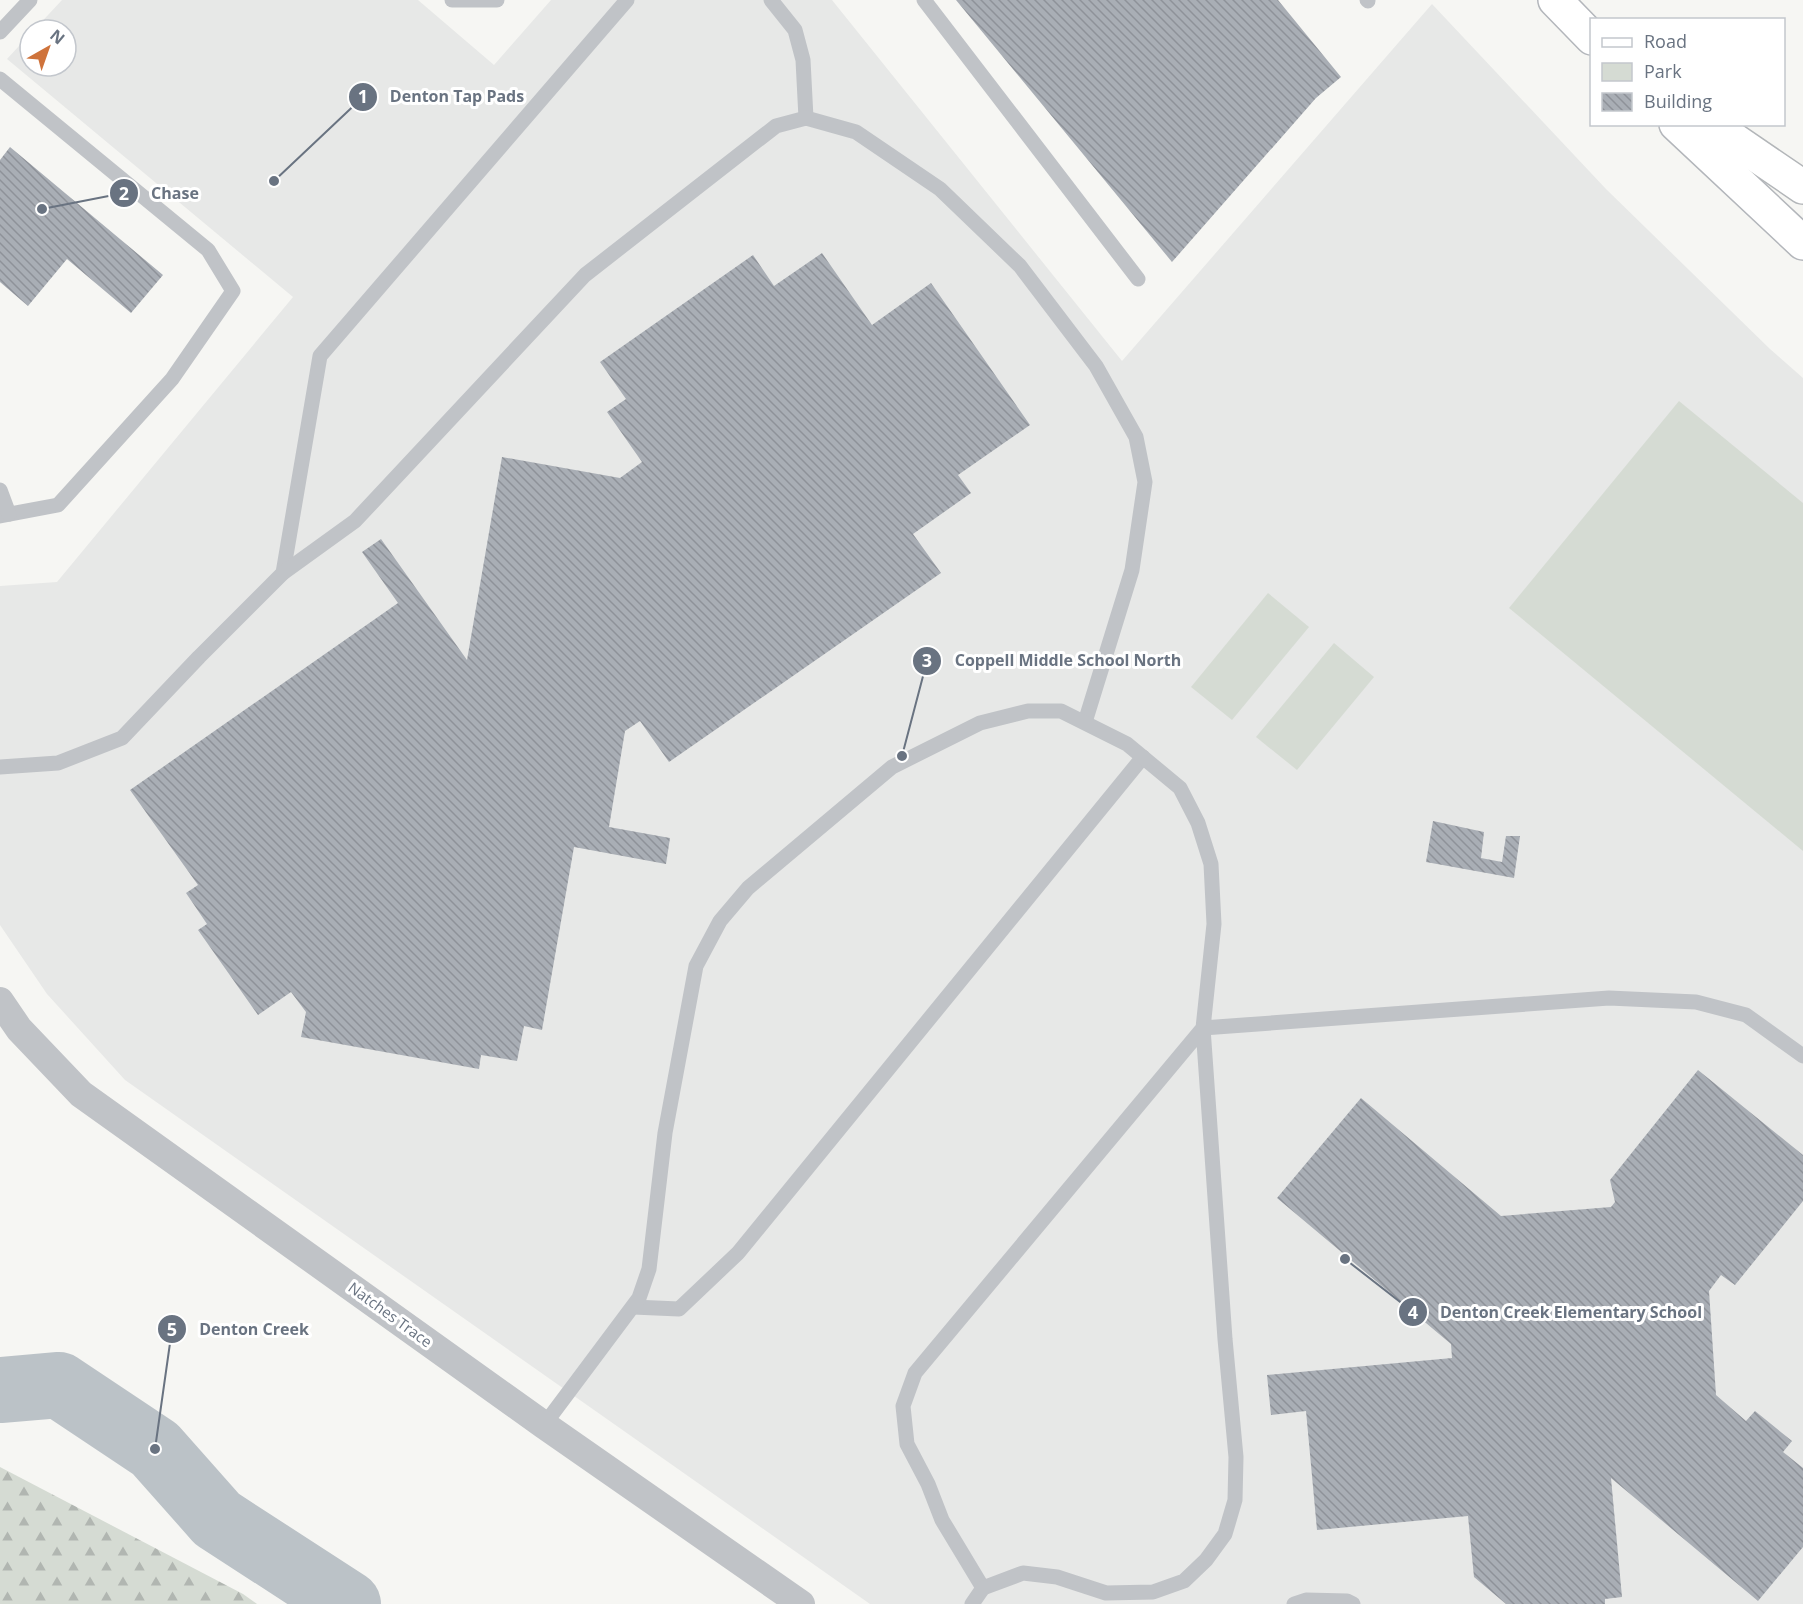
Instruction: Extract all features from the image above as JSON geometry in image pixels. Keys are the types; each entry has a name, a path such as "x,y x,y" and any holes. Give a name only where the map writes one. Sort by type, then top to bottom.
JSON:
{"main road":[{"path":"1555,0 1590,36"},
{"path":"1678,126 1803,243"},
{"path":"1694,126 1731,138 1803,187"}],"street":[{"name":"Natches Trace","path":"0,1001 19,1029 81,1094 544,1425 801,1604"}],"lane":[{"path":"0,33 30,0"},
{"path":"452,0 497,0"},
{"path":"283,573 320,356 627,0"},
{"path":"771,0 795,30 803,60 806,118"},
{"path":"924,0 1138,279"},
{"path":"0,79 208,250 233,291 172,379 58,506 4,515 0,490"},
{"path":"0,767 58,763 122,738 283,573 355,521 585,275 776,126 806,118 856,132 940,189 1020,266 1096,366 1136,437 1145,482 1132,570 1085,722"},
{"path":"544,1425 639,1298 649,1269 665,1133 696,966 720,921 748,888 892,767 980,723 1028,711 1061,711 1127,744 1180,788 1198,823 1211,864 1214,924 1203,1028 1225,1339 1236,1457 1235,1500 1225,1534 1206,1560 1184,1581 1153,1592 1106,1593 1057,1576 1023,1573 983,1588 972,1604"},
{"path":"633,1306 679,1309 746,1243 1143,757"},
{"path":"983,1588 942,1520 928,1484 907,1444 903,1406 915,1373 1203,1028 1609,998 1696,1002 1746,1015 1803,1056"},
{"path":"1294,1604 1306,1600 1347,1601 1353,1604"}],"shaded area":[{"path":"62,0 418,0 494,65 551,0 832,0 1122,361 1432,4 1606,189 1770,349 1803,378 1803,1604 870,1604 125,1080 47,994 0,925 0,586 57,582 293,297 30,78 78,78 78,18 45,18"},
{"path":"18,47 18,68 7,59"}],"green space":[{"path":"1679,401 1803,503 1803,851 1509,608"},
{"path":"1268,593 1309,627 1232,720 1191,687"},
{"path":"1334,643 1374,677 1297,770 1256,737"},
{"path":"0,1467 243,1594 257,1604 0,1604"}],"building":[{"path":"956,0 1278,0 1341,77 1316,98 1172,262"},
{"path":"10,147 163,275 131,313 67,259 28,306 0,282 0,160"},
{"path":"822,253 872,325 931,283 1030,425 958,475 971,493 913,534 941,573 669,762 640,721 625,731 609,827 670,838 666,864 574,847 542,1030 524,1026 517,1061 481,1055 479,1069 301,1037 306,1012 291,992 258,1015 198,930 207,924 186,893 198,885 130,790 398,603 362,552 381,539 467,660 502,457 620,478 642,462 607,412 626,399 600,362 753,255 774,286"},
{"path":"1433,821 1484,832 1481,858 1502,862 1506,836 1520,836 1514,878 1426,862"},
{"path":"1698,1070 1803,1155 1803,1201 1735,1285 1721,1275 1709,1291 1716,1395 1746,1421 1755,1411 1792,1441 1783,1452 1803,1468 1803,1547 1758,1601 1611,1478 1622,1597 1605,1599 1605,1604 1506,1604 1474,1577 1468,1516 1317,1530 1306,1411 1271,1415 1267,1375 1452,1358 1451,1344 1277,1198 1361,1098 1501,1216 1611,1207 1615,1202 1610,1180"}],"waterway":[{"path":"0,1390 59,1385 155,1449 217,1519 348,1604"}],"place":[{"name":"Denton Tap Pads","path":"274,181"},
{"name":"Chase","path":"42,209"},
{"name":"Coppell Middle School North","path":"902,756"},
{"name":"Denton Creek Elementary School","path":"1345,1259"},
{"name":"Denton Creek","path":"155,1449"}]}
